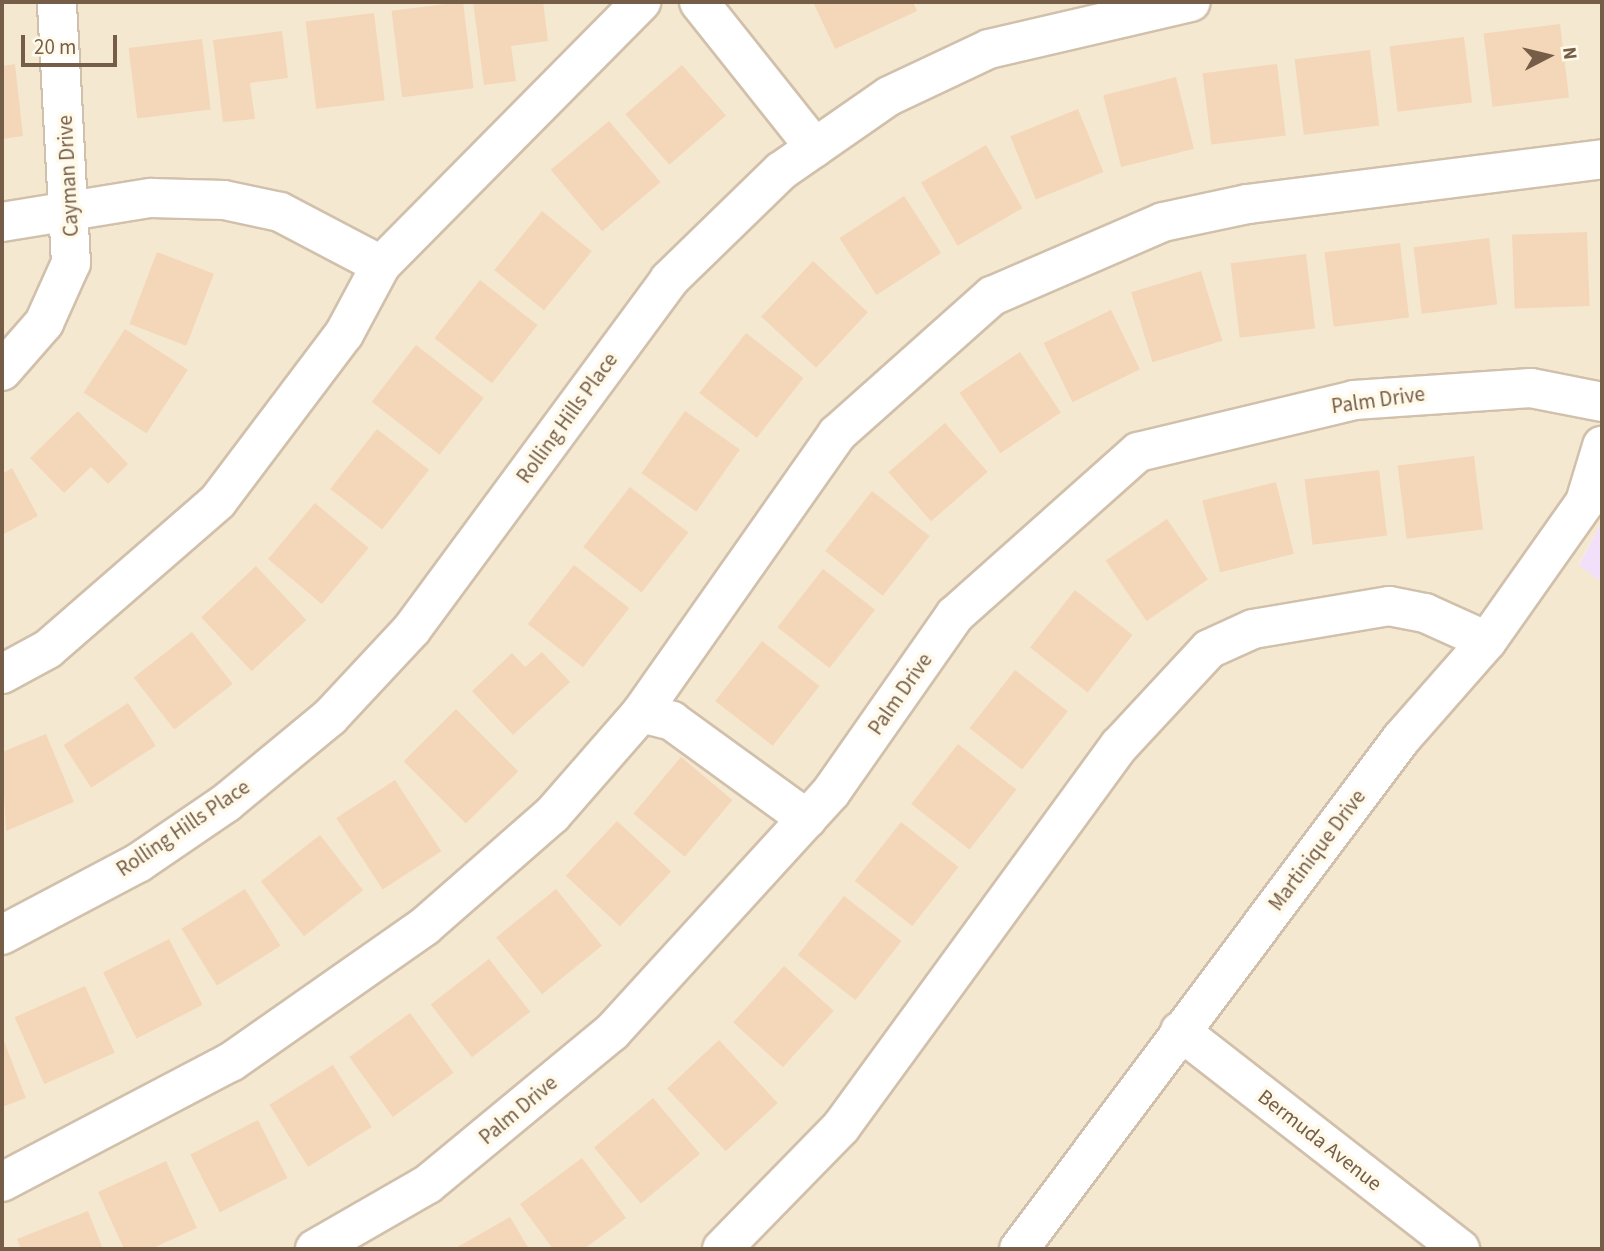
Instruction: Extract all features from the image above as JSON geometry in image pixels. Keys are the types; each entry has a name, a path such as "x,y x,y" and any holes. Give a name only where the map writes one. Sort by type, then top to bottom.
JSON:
{"street":[{"name":"Cayman Drive","path":"2,371 44,323 71,263 72,212 57,2"},
{"path":"2,674 48,649 218,501 344,334 381,265 641,2"},
{"name":"Rolling Hills Place","path":"2,935 138,863 226,803 330,716 412,629 668,280 781,171 889,96 989,49 1191,2"},
{"path":"716,7 815,148"},
{"path":"2,1182 231,1062 341,988 425,926 552,815 641,713 837,434 992,296 1163,222 1248,204 1602,159"},
{"path":"2,222 151,198 224,200 280,212 381,265"},
{"name":"Palm Drive","path":"315,1249 428,1184 612,1032 807,819 955,615 1138,452 1354,400 1531,388 1602,402"},
{"name":"Martinique Drive","path":"1019,1249 1401,739 1487,642 1594,508 1602,446"},
{"path":"722,1249 841,1127 1119,746 1209,649 1253,629 1390,606 1425,613 1487,642"},
{"path":"641,713 672,721 807,819"},
{"name":"Bermuda Avenue","path":"1180,1031 1460,1249"}],"shaded area":[{"path":"2,2 1602,2 1602,521 1579,564 1602,582 1602,1249 2,1249"},
{"path":"1602,521 1602,582 1579,565"}],"building":[{"path":"463,2 474,88 402,97 392,11"},
{"path":"473,2 543,2 548,41 511,46 516,81 484,85"},
{"path":"813,2 913,2 917,11 835,49"},
{"path":"374,13 385,100 316,109 306,21"},
{"path":"1560,24 1569,97 1493,107 1484,33"},
{"path":"282,31 288,78 250,83 255,119 223,122 213,40"},
{"path":"1464,37 1472,103 1398,112 1390,46"},
{"path":"202,39 211,109 137,118 129,48"},
{"path":"1370,50 1379,125 1304,135 1295,59"},
{"path":"15,64 23,136 2,139 2,66"},
{"path":"1277,64 1286,135 1211,145 1203,73"},
{"path":"682,65 726,116 669,165 625,114"},
{"path":"1176,77 1194,149 1121,167 1103,95"},
{"path":"1078,109 1103,172 1036,199 1010,136"},
{"path":"609,121 660,182 602,231 551,170"},
{"path":"986,145 1022,208 958,246 921,182"},
{"path":"904,196 941,253 876,295 839,238"},
{"path":"542,211 592,251 544,310 494,270"},
{"path":"1587,232 1590,306 1515,309 1512,235"},
{"path":"1489,238 1497,305 1422,314 1414,247"},
{"path":"1400,243 1409,317 1334,327 1325,252"},
{"path":"157,252 214,274 186,346 129,324"},
{"path":"1306,254 1315,328 1240,338 1231,263"},
{"path":"813,261 868,312 816,368 761,317"},
{"path":"1201,271 1222,341 1153,362 1131,292"},
{"path":"480,280 538,325 492,383 434,338"},
{"path":"1111,310 1140,369 1073,402 1044,343"},
{"path":"125,329 188,370 147,434 84,393"},
{"path":"746,333 804,378 757,438 699,393"},
{"path":"416,345 484,398 439,455 372,402"},
{"path":"1020,352 1061,413 1000,453 959,393"},
{"path":"78,411 128,464 108,484 91,467 64,493 30,458"},
{"path":"685,411 740,449 696,512 641,473"},
{"path":"945,423 988,472 931,521 888,472"},
{"path":"377,429 429,470 382,530 330,489"},
{"path":"1474,456 1483,529 1407,539 1398,465"},
{"path":"12,468 38,516 2,535 2,474"},
{"path":"1379,470 1387,536 1313,545 1305,479"},
{"path":"1276,482 1294,554 1220,572 1202,500"},
{"path":"630,487 688,533 642,592 583,547"},
{"path":"872,491 930,536 883,596 825,551"},
{"path":"315,503 369,548 322,604 268,559"},
{"path":"1167,519 1208,580 1146,621 1106,560"},
{"path":"574,565 629,608 583,667 528,624"},
{"path":"256,566 306,620 252,671 201,617"},
{"path":"823,569 875,610 829,668 777,627"},
{"path":"1075,590 1133,635 1088,692 1030,648"},
{"path":"192,632 233,684 174,730 134,678"},
{"path":"762,641 820,686 773,746 715,701"},
{"path":"542,652 570,682 513,735 472,691 512,653 525,667"},
{"path":"1015,670 1068,711 1022,770 969,728"},
{"path":"128,703 156,746 91,788 63,745"},
{"path":"456,709 518,771 466,824 404,761"},
{"path":"46,734 74,802 6,831 2,752"},
{"path":"958,744 1016,790 970,849 911,804"},
{"path":"681,757 732,800 685,857 633,814"},
{"path":"395,780 441,851 383,889 336,818"},
{"path":"617,821 671,871 620,926 566,876"},
{"path":"901,822 959,867 912,926 855,881"},
{"path":"320,835 363,890 304,936 261,881"},
{"path":"245,889 281,946 217,986 181,929"},
{"path":"556,889 602,946 542,994 496,937"},
{"path":"844,896 902,941 855,1000 798,955"},
{"path":"169,939 203,1005 137,1039 103,973"},
{"path":"489,959 530,1012 472,1057 431,1005"},
{"path":"784,966 834,1011 783,1067 733,1022"},
{"path":"85,986 115,1053 44,1084 15,1017"},
{"path":"410,1013 453,1073 393,1117 349,1057"},
{"path":"2,1036 26,1098 2,1107"},
{"path":"719,1040 778,1103 726,1151 667,1088"},
{"path":"333,1065 372,1127 308,1167 269,1105"},
{"path":"653,1098 700,1154 641,1203 594,1147"},
{"path":"258,1120 288,1178 220,1212 190,1155"},
{"path":"582,1158 626,1218 584,1249 553,1249 520,1204"},
{"path":"166,1161 197,1228 151,1249 124,1249 98,1192"},
{"path":"88,1211 103,1249 21,1249 17,1239"},
{"path":"510,1217 529,1249 454,1249"}]}
